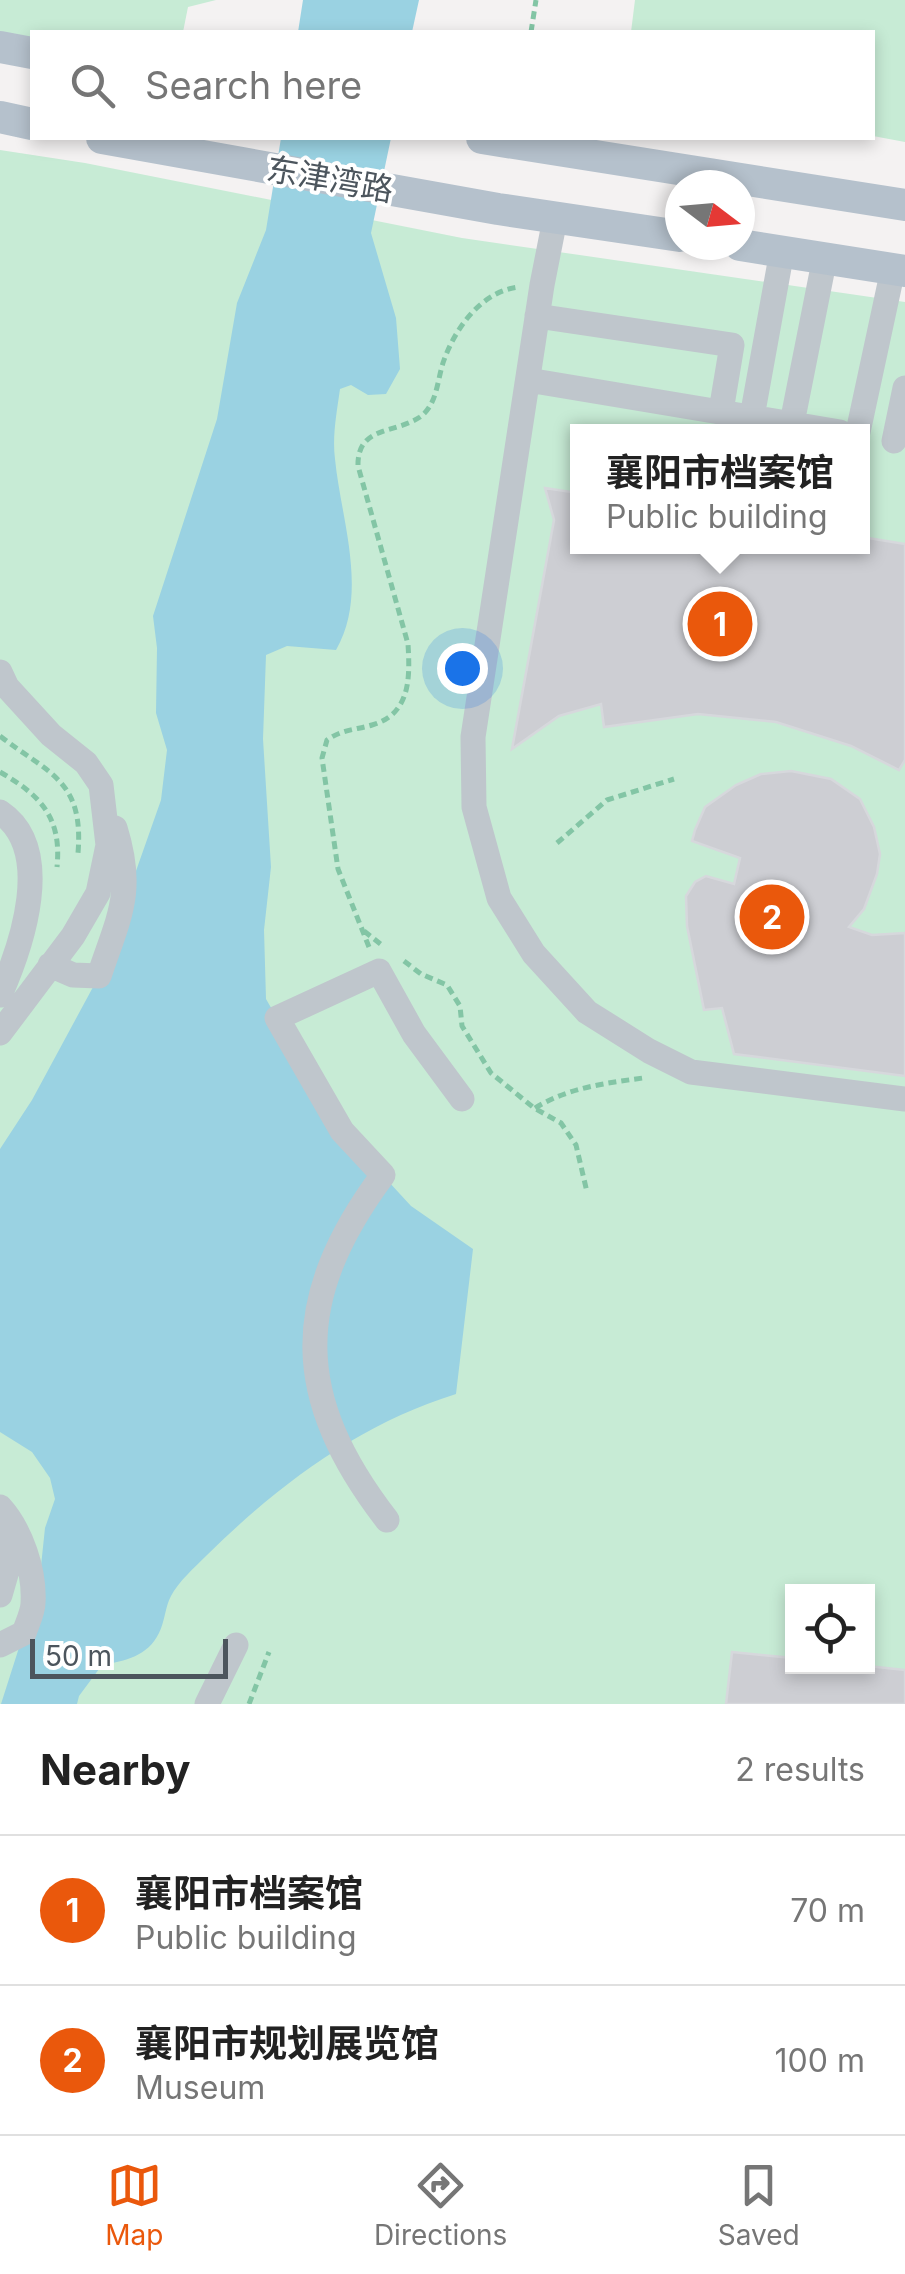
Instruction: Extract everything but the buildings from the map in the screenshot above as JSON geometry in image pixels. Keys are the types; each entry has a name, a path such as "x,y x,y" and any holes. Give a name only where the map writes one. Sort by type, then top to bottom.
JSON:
{"main road":[{"path":"0,47 30,54"},
{"path":"0,118 30,124"},
{"name":"东津湾路","path":"114,140 498,210 665,234"},
{"path":"498,140 905,205"},
{"path":"755,247 899,270"}],"street":[{"path":"556,218 542,285 473,736 474,807 498,898 534,954 587,1012 691,1072 905,1099"},
{"path":"752,416 782,251"},
{"path":"528,380 792,424 825,257"},
{"path":"862,424 899,270"},
{"path":"538,316 732,345 721,412"},
{"path":"870,435 900,442 905,388"},
{"path":"0,672 51,735 86,763 102,785 122,852 126,895 99,976 73,975 50,965"},
{"path":"0,1033 73,936 98,893 108,845 102,785"},
{"path":"0,812 14,821 27,848 30,882 25,926 0,994"},
{"path":"387,1520 358,1482 340,1446 322,1399 313,1350 317,1308 328,1266 352,1217 383,1175 342,1131 277,1018 379,971 414,1034 462,1099"},
{"path":"0,1595 11,1557 5,1513"},
{"path":"0,1646 24,1633 34,1604 26,1556 5,1513"},
{"path":"207,1704 236,1646"}],"path":[{"path":"530,30 536,0"},
{"path":"379,971 338,869 322,758 327,740 344,729 376,724 393,714 406,698 410,671 408,644 358,466 358,451 366,439 420,416 433,402 444,361 458,330 481,303 510,288 542,285"},
{"path":"557,843 607,800 674,779"},
{"path":"362,929 420,974 446,985 460,1006 462,1026 491,1074 560,1123 576,1145 587,1192"},
{"path":"534,1108 552,1097 606,1083 691,1072"},
{"path":"249,1704 270,1652"}],"green space":[{"path":"0,0 216,0 188,7 183,30 30,30 30,53 0,56"},
{"path":"635,0 905,0 905,142 875,136 875,30 631,30"},
{"path":"0,150 85,163 462,238 905,302 905,1704 0,1704"}],"water":[{"path":"303,0 419,0 412,30 298,30"},
{"path":"281,140 391,140 371,233 396,318 400,369 386,394 368,395 351,385 340,389 334,450 352,581 346,628 336,650 287,646 266,655 263,739 271,867 264,930 266,999 342,1131 411,1206 473,1249 456,1394 386,1422 291,1481 178,1585 159,1633 149,1647 127,1659 102,1665 77,1704 1,1704 39,1585 45,1528 55,1499 50,1478 32,1452 0,1432 0,1149 32,1100 99,976 161,800 167,750 156,713 157,648 153,616 217,419 237,303 266,230"}],"place":[{"name":"襄阳市档案馆","path":"720,624"},
{"name":"襄阳市规划展览馆","path":"772,917"}]}
